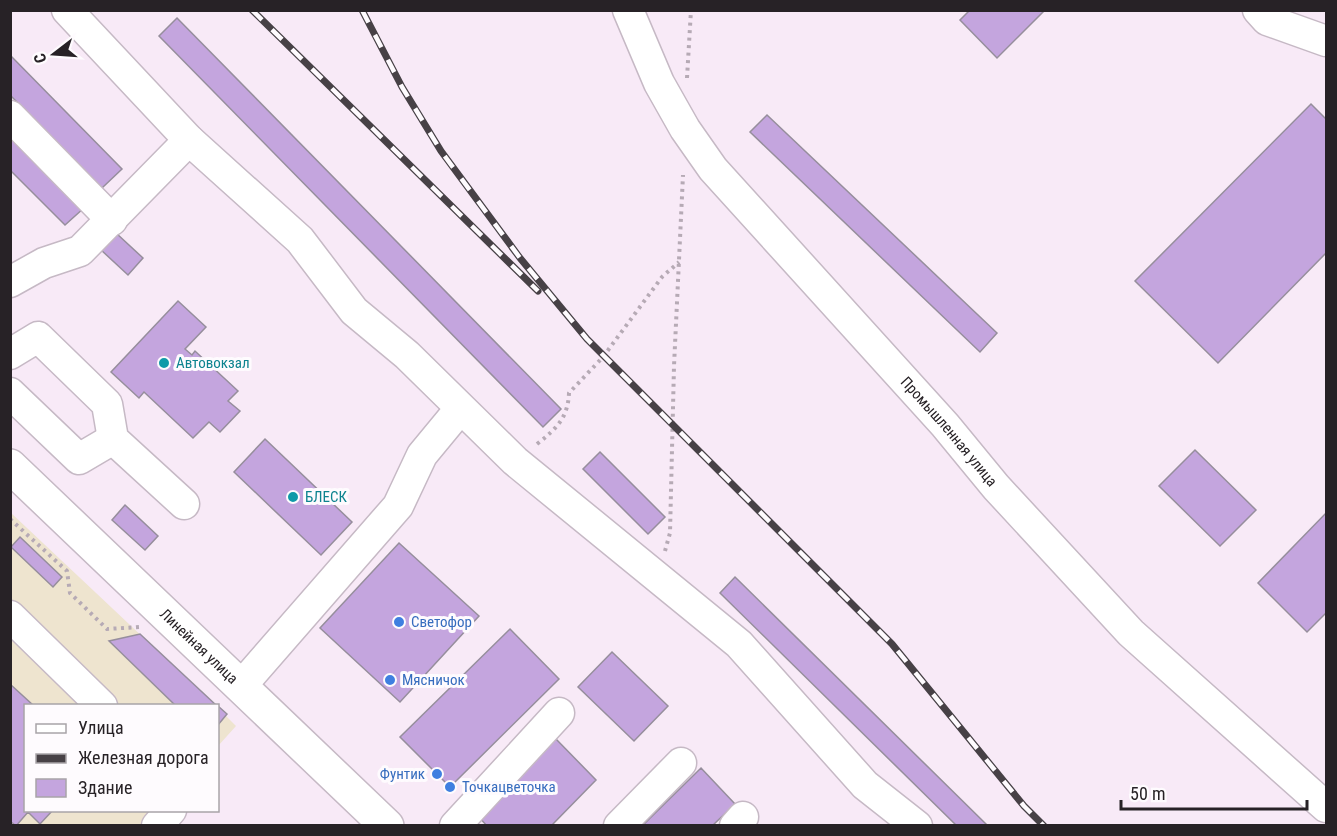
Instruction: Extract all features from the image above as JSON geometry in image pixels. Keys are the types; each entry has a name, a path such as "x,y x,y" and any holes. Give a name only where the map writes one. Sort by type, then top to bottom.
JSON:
{"main road":[{"name":"Линейная улица","path":"13,473 387,825"}],"street":[{"path":"67,10 189,140 300,240 354,311 407,355 515,461 739,644 866,785 917,825"},
{"name":"Промышленная улица","path":"628,10 659,83 685,129 714,169 945,425 996,487 1131,633 1324,801"},
{"path":"1257,10 1268,20 1326,41"},
{"path":"10,116 112,220"},
{"path":"10,282 44,263 81,251 189,140"},
{"path":"10,354 38,337 107,404 113,439 184,504"},
{"path":"10,393 79,459 113,439"},
{"path":"241,686 398,506 422,455 460,409"},
{"path":"10,616 101,704"},
{"path":"454,825 560,713"},
{"path":"619,825 681,763"},
{"path":"157,825 169,812"}],"path":[{"path":"687,82 691,10"},
{"path":"664,556 670,533 674,366 683,173"},
{"path":"515,461 556,429 568,410 569,393 603,357 662,277 679,261"},
{"path":"10,519 67,571 70,593 107,629 142,627"}],"shaded area":[{"path":"10,512 214,704 24,704 24,812 155,812 142,825 11,825"},
{"path":"219,709 236,726 219,745"}],"building":[{"path":"970,10 1045,10 997,58 960,20"},
{"path":"177,18 561,409 543,427 159,36"},
{"path":"10,55 122,169 102,188 10,95"},
{"path":"1311,104 1326,119 1326,253 1218,363 1135,281"},
{"path":"767,115 997,333 980,352 750,132"},
{"path":"10,131 85,207 65,225 10,170"},
{"path":"116,233 143,258 128,275 100,249"},
{"name":"Автовокзал","path":"178,301 206,327 185,349 192,355 195,351 238,391 228,401 240,411 220,432 209,422 193,438 144,392 139,398 111,372"},
{"name":"БЛЕСК","path":"265,439 352,522 321,555 234,472"},
{"path":"1195,450 1256,510 1220,546 1159,486"},
{"path":"600,452 665,517 648,534 583,469"},
{"path":"125,505 158,536 145,550 112,520"},
{"path":"1326,513 1326,613 1307,632 1258,583"},
{"path":"20,537 62,577 53,587 11,547"},
{"name":"Светофор","path":"399,543 479,616 400,702 320,628"},
{"path":"735,577 988,826 957,826 720,593"},
{"path":"510,629 559,679 450,787 400,737"},
{"path":"140,634 215,704 174,704 109,641"},
{"path":"612,652 668,706 634,741 578,687"},
{"path":"10,684 32,704 24,704 24,812 28,812 16,826 10,821"},
{"path":"219,707 227,714 219,724"},
{"path":"556,739 596,780 551,826 487,826 479,817"},
{"path":"701,768 735,804 712,826 642,826"},
{"path":"28,812 51,812 40,824"}],"railway":[{"path":"252,10 538,291"},
{"path":"362,10 402,87 441,151 520,258 587,339 892,644 1024,806 1044,826"}],"place":[{"name":"Автовокзал","path":"164,363"},
{"name":"БЛЕСК","path":"293,497"},
{"name":"Светофор","path":"399,622"},
{"name":"Мясничок","path":"390,680"},
{"name":"Фунтик","path":"437,774"},
{"name":"Точкацветочка","path":"450,787"}]}
